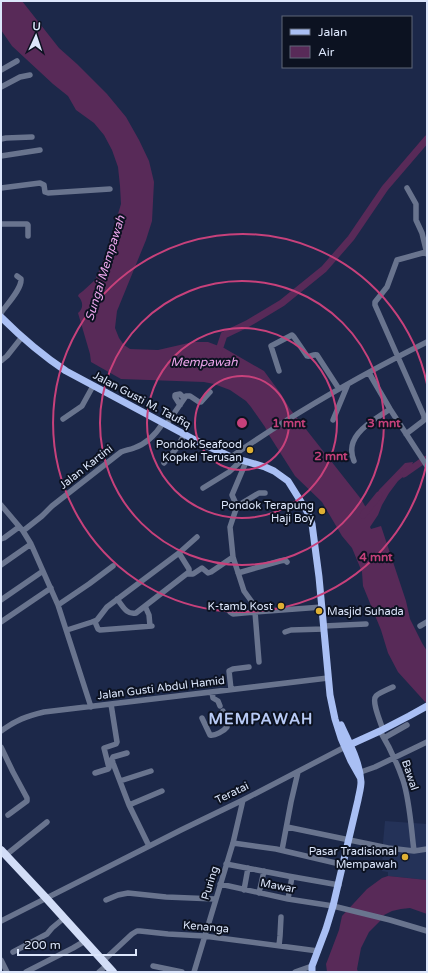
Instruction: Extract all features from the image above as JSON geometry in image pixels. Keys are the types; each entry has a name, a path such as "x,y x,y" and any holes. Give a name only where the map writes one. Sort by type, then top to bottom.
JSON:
{"highway":[{"path":"3,852 113,972"}],"main road":[{"name":"Jalan Gusti M. Taufiq","path":"1,317 49,360 66,371 184,435 231,457 274,471 288,481 311,519 319,577 328,678 334,711 359,774"},
{"name":"Teratai","path":"348,745 382,733 427,706"},
{"path":"312,969 326,929 344,865 358,800 360,787 359,774"}],"street":[{"path":"1,70 16,61"},
{"path":"1,87 20,77 30,75"},
{"path":"1,139 32,137"},
{"path":"1,156 40,150"},
{"path":"1,188 40,183 44,185 45,192 48,193 110,189"},
{"path":"406,434 423,421 424,418 375,302 387,287 397,260 427,253 422,233 416,220 416,204 407,188"},
{"path":"1,224 27,224 28,236"},
{"path":"1,313 19,289 21,279 17,276"},
{"path":"279,371 271,346 292,335 307,356 317,355 339,389"},
{"path":"1,361 7,356 22,337"},
{"path":"231,457 303,410 348,383 427,342"},
{"path":"369,373 390,409 427,466"},
{"path":"333,420 348,383"},
{"path":"63,420 82,406 93,386"},
{"path":"180,405 174,397 175,395 180,394 184,398 186,396 190,396 201,402 210,392"},
{"name":"Jalan Kartini","path":"1,539 42,516 52,506 121,452 135,448 152,437 165,424 184,398"},
{"path":"354,461 351,454 351,449 352,444 360,430 390,409"},
{"path":"164,463 176,449 184,435"},
{"path":"203,488 244,461"},
{"path":"237,506 232,495 244,461"},
{"path":"259,662 252,602 244,590 233,557 230,528 237,506 259,493 265,493"},
{"path":"1,505 21,529 30,544 51,588 67,630 91,707"},
{"path":"67,630 95,622 107,607 178,554 197,537"},
{"path":"1,565 30,544"},
{"path":"178,554 190,571 188,574"},
{"path":"117,599 129,613 136,613 188,574 193,574 202,568 208,573 211,572 233,557"},
{"path":"238,573 280,561 285,560 287,562"},
{"path":"58,604 113,566"},
{"path":"1,600 43,571"},
{"path":"1,622 51,588"},
{"path":"95,622 98,629 102,630 151,626 149,615 145,606"},
{"path":"230,607 230,612 232,614 322,607"},
{"path":"420,626 427,622"},
{"path":"285,632 291,630 366,624"},
{"path":"231,689 229,671 249,667"},
{"name":"Jalan Gusti Abdul Hamid","path":"1,730 13,722 44,712 328,678"},
{"name":"Bawal","path":"393,687 377,695 374,701 382,733 403,781 410,815 414,851"},
{"path":"202,718 210,735 226,730 228,724 218,701 213,698 212,692"},
{"path":"95,774 109,768 104,748 116,744 117,742 111,704"},
{"path":"382,733 407,725"},
{"path":"359,774 427,742"},
{"name":"Teratai","path":"1,921 243,800 348,745"},
{"path":"1,747 27,798 27,801 8,815"},
{"path":"127,753 113,757 113,763 129,805 149,846"},
{"path":"120,781 151,771"},
{"path":"282,850 298,772"},
{"path":"129,805 162,791"},
{"name":"Puring","path":"194,972 233,843 243,800"},
{"path":"3,852 47,822"},
{"path":"287,827 388,848 414,851 427,849"},
{"path":"233,843 282,850 344,865"},
{"path":"226,864 292,877 339,884"},
{"path":"244,890 248,868"},
{"path":"259,893 264,871"},
{"path":"288,898 292,877"},
{"name":"Mawar","path":"220,884 259,893 333,906 427,931"},
{"path":"106,900 128,893 166,897 215,899"},
{"path":"279,946 281,917"},
{"path":"13,952 47,934 64,918"},
{"name":"Kenanga","path":"99,972 105,963 132,934 144,931 204,936 318,951"},
{"path":"26,972 85,941"},
{"path":"1,960 8,972"},
{"path":"153,966 182,972"},
{"path":"295,972 312,969"}],"shaded area":[{"name":"Pasar Tradisional Mempawah","path":"385,821 427,824 427,880 388,876 388,872 382,871"}],"water":[{"name":"Mempawah","path":"1,1 22,1 59,48 107,94 126,117 149,161 154,182 152,221 146,240 117,311 115,328 124,345 130,349 158,350 193,342 208,342 224,348 264,371 290,409 369,510 373,505 379,490 405,463 413,462 410,471 398,481 389,493 370,527 371,529 381,526 406,601 410,619 427,651 427,704 398,672 388,653 381,630 363,586 362,572 352,548 342,536 322,502 295,476 265,427 246,401 230,390 204,382 121,379 91,362 78,313 82,304 78,296 95,280 106,254 121,204 118,167 112,150 104,135 94,123 76,110 68,96 12,46 1,30"},
{"path":"388,876 427,880 427,914 410,908 392,911 384,915 369,932 361,948 357,969 358,972 327,972 326,964 339,930 342,916 367,889 382,878"}],"waterway":[{"path":"217,356 224,335 247,324 282,303 324,269 351,238 385,188 427,139"},
{"path":"404,474 427,459"},
{"path":"363,515 379,495"}],"place":[{"name":"Pondok Seafood Kopkel Terusan","path":"250,450"},
{"name":"Pondok Terapung Haji Boy","path":"322,511"},
{"name":"K-tamb Kost","path":"281,606"},
{"name":"Masjid Suhada","path":"319,611"},
{"name":"Pasar Tradisional Mempawah","path":"405,857"}],"district":[{"name":"MEMPAWAH","path":"261,719"}],"water label":[{"name":"Sungai Mempawah","path":"105,268"}]}
